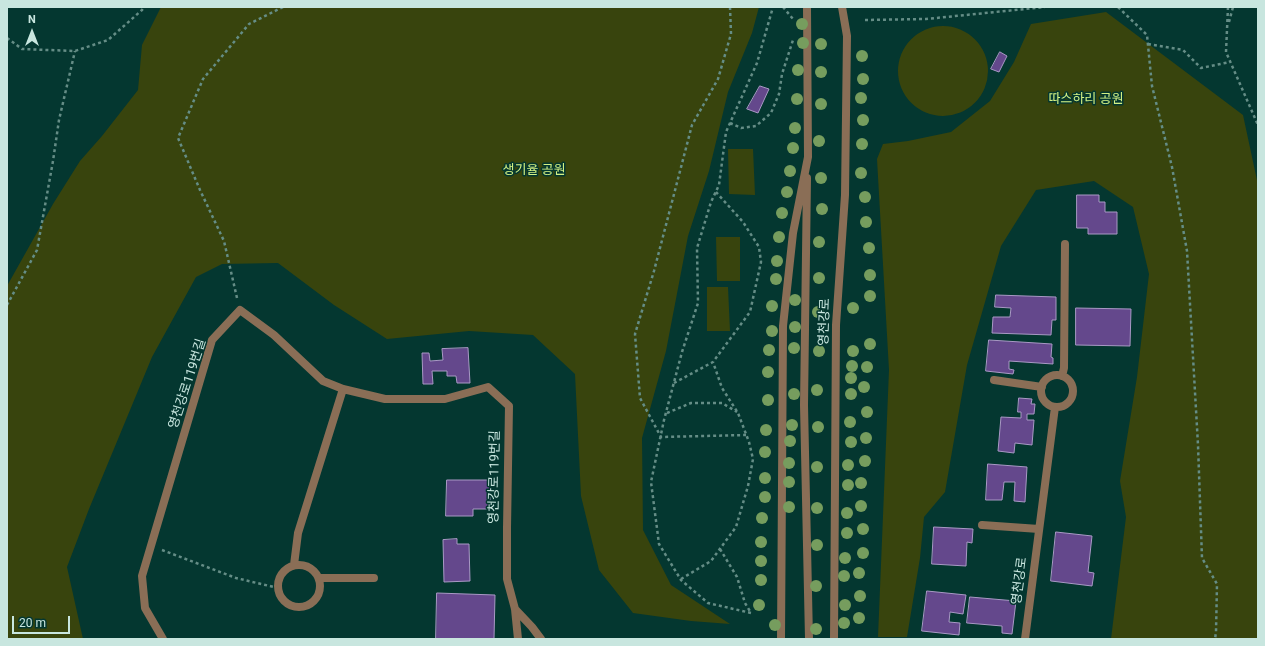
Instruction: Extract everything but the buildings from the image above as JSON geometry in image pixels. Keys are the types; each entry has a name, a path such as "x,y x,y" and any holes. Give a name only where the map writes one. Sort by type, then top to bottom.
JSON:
{"street":[{"name":"영천강로","path":"807,7 808,157 804,405 809,639"},
{"name":"영천강로","path":"834,639 836,325 845,195 847,52 847,36 842,7"},
{"name":"영천강로","path":"781,639 783,326 793,233 808,157"},
{"path":"1062,376 1064,368 1065,244"},
{"name":"영천강로119번길","path":"163,639 145,608 142,576 212,340 240,310 274,335 323,381 343,389 385,399 445,399 488,387 509,406 506,528 507,579 515,609 519,639"},
{"path":"1052,376 1062,376 1070,382 1073,392 1072,397 1066,405 1055,407 1051,406 1044,400 1041,391 1042,387 1044,382 1052,376"},
{"path":"994,380 1042,387"},
{"path":"294,565 298,533 343,389"},
{"name":"영천강로","path":"1025,639 1055,407"},
{"path":"982,525 1039,529"},
{"path":"294,565 309,567 315,572 318,578 320,585 316,598 304,606 297,607 284,600 278,588 278,580 282,573 287,568 294,565"},
{"path":"318,578 374,578"},
{"name":"영천강로119번길","path":"515,609 541,639"}],"path":[{"path":"7,38 22,49 75,51 108,40 144,7"},
{"path":"240,310 224,241 178,138 203,78 249,24 283,7"},
{"path":"661,437 640,398 635,334 654,271 692,124 718,78 731,34 730,7"},
{"path":"720,549 737,577 745,603 751,613 708,603 681,580 659,544 651,482 682,352 698,303 698,248 711,202 719,185 726,132 757,63 773,7"},
{"path":"783,7 797,24"},
{"path":"865,20 926,19 1045,7"},
{"path":"1118,7 1147,35 1152,86 1172,167 1187,251 1198,444 1202,558 1217,584 1215,639"},
{"path":"1228,7 1226,52 1258,125"},
{"path":"1227,29 1233,7"},
{"path":"730,123 741,128 756,126 771,113 778,94 782,74 793,39"},
{"path":"1148,44 1183,50 1201,68 1230,62"},
{"path":"7,305 37,250 59,120 75,51"},
{"path":"674,383 713,362 750,312 761,262 759,247 743,222 716,192"},
{"path":"681,580 711,561 736,528 748,486 753,459 749,442 738,413 722,388 713,362"},
{"path":"666,414 691,403 722,403 738,413"},
{"path":"661,437 746,434"},
{"path":"151,546 236,578 278,588"}],"green space":[{"name":"생기율 공원","path":"161,7 759,7 752,33 728,92 709,171 688,236 666,351 642,438 643,530 671,585 730,624 691,621 633,613 599,570 581,496 575,374 533,335 469,331 387,339 334,305 278,263 222,264 196,277 152,357 89,509 67,567 83,639 7,639 7,286 53,204 80,161 102,136 138,90 142,45"},
{"name":"따스하리 공원","path":"1106,12 1243,115 1258,185 1258,639 1111,639 1126,517 1120,481 1137,377 1149,274 1133,207 1094,181 1036,190 1001,246 967,365 945,492 924,517 920,558 907,637 878,637 889,370 877,159 883,144 908,141 951,132 990,101 1014,62 1031,24"},
{"path":"943,26 960,30 975,39 984,54 988,71 984,88 975,103 960,112 943,116 926,112 911,103 902,88 898,71 902,54 911,39 926,30"},
{"path":"728,149 753,149 755,195 729,194"},
{"path":"716,237 740,237 740,281 717,281"},
{"path":"707,287 728,287 730,331 707,331"}]}
